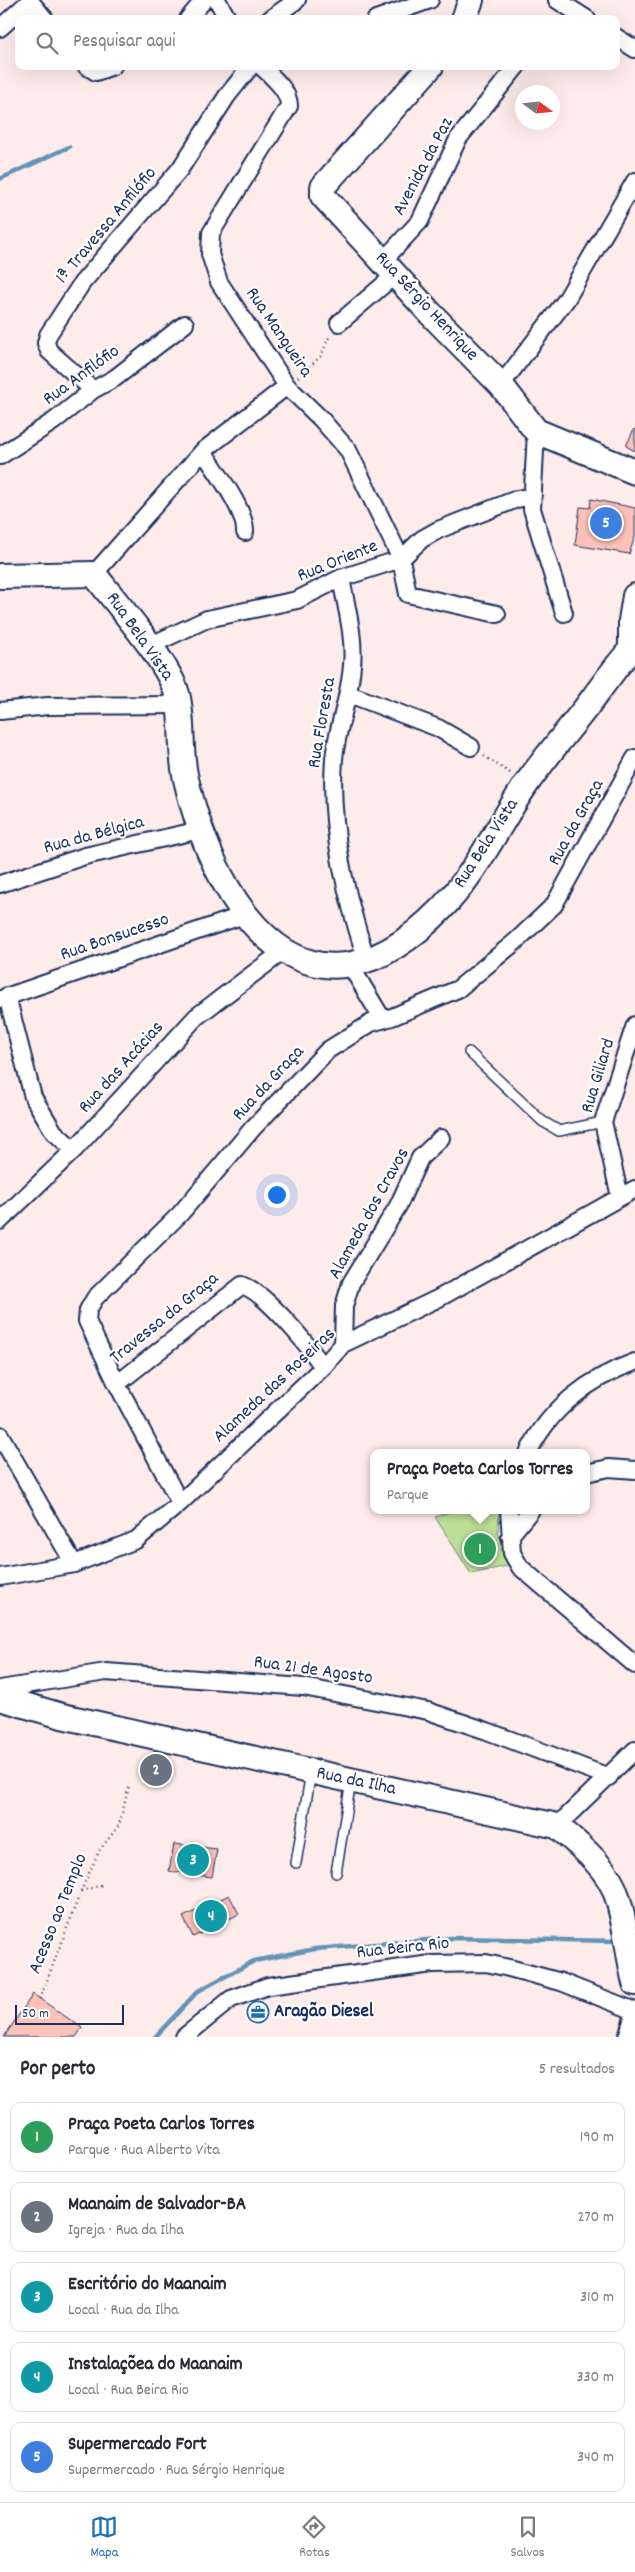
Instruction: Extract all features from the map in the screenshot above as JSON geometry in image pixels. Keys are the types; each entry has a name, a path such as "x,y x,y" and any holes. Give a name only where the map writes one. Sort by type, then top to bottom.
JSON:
{"main road":[{"path":"465,15 471,0"},
{"name":"Rua Sérgio Henrique","path":"427,70 326,183 322,191 326,199 467,353 501,385 536,431"},
{"path":"536,431 635,472"},
{"path":"0,576 94,574"},
{"name":"Rua Bela Vista","path":"94,574 149,646 170,678 177,693 184,772 200,830 226,885 244,915 282,952 333,967 359,963 391,950 420,930 462,886 477,866 526,784 633,648"},
{"path":"633,648 631,620 635,596"},
{"name":"Rua da Ilha","path":"0,1698 62,1716 557,1826 585,1850 604,1872 617,1894 635,1983"}],"street":[{"path":"0,28 31,0 42,15"},
{"path":"191,15 204,0"},
{"path":"217,0 226,15"},
{"path":"276,15 297,0"},
{"path":"387,15 430,0"},
{"path":"561,8 578,15"},
{"path":"620,39 635,48"},
{"name":"1ª Travessa Anfilófio","path":"93,390 49,351 46,346 48,336 82,283 180,168 227,96 248,70"},
{"name":"Rua Mangueira","path":"265,70 280,85 289,100 289,106 211,233 210,254 219,282 287,386 322,419 348,450 401,559 408,594 497,614"},
{"name":"Avenida da Paz","path":"338,323 389,268 420,221 458,139 514,70"},
{"path":"501,385 566,300 635,181"},
{"name":"Rua Anfilófio","path":"0,456 54,421 93,390 115,378 185,324"},
{"path":"94,574 203,452 287,386"},
{"path":"536,431 532,509 564,613"},
{"path":"203,452 233,500 245,525 245,532"},
{"name":"Rua Oriente","path":"149,646 207,619 297,600 341,578 401,559 422,539 438,530 517,499 533,496"},
{"name":"Rua Floresta","path":"341,578 351,635 353,663 349,694 334,757 333,790 340,862 354,922 359,963 383,1020"},
{"path":"349,694 438,728 471,747"},
{"path":"0,711 48,706 179,705"},
{"name":"Rua da Graça","path":"180,1503 117,1384 87,1320 88,1310 95,1298 180,1214 253,1128 328,1050 371,1023 383,1020 458,989 515,942 554,905 630,777 635,758"},
{"name":"Rua da Bélgica","path":"0,884 85,856 200,830"},
{"name":"Rua Bonsucesso","path":"4,997 244,915"},
{"name":"Rua das Acácias","path":"0,1221 74,1150 196,1017 282,952"},
{"path":"4,997 34,1097 54,1132 74,1150"},
{"name":"Rua Giliard","path":"628,1193 603,1122 604,1114 628,1069 635,1025"},
{"name":"Alameda dos Cravos","path":"343,1344 344,1306 351,1283 398,1206 420,1158 441,1138"},
{"name":"Alameda das Roseiras","path":"0,1577 74,1564 136,1540 180,1503 323,1367 343,1344 448,1293 628,1193"},
{"name":"Travessa da Graça","path":"117,1384 242,1285 255,1291 311,1348 323,1367"},
{"path":"530,1449 548,1418 580,1391 619,1368 635,1362"},
{"path":"3,1444 74,1564"},
{"path":"590,1472 610,1468 635,1470"},
{"path":"509,1514 512,1553 520,1567 635,1665"},
{"path":"510,1536 528,1514"},
{"name":"Rua 21 de Agosto","path":"0,1689 106,1672 303,1687 428,1711 487,1731 608,1777"},
{"path":"557,1826 635,1750"},
{"name":"Rua Beira Rio","path":"184,2037 232,1999 268,1986 432,1964 486,1963 509,1968 561,1982 635,2011"},
{"path":"627,2037 635,2011"}],"lane":[{"path":"469,1052 542,1121 555,1130 563,1131 603,1122"},
{"path":"296,1864 311,1772"},
{"path":"336,1873 351,1780"}],"path":[{"path":"287,386 321,356 330,334 338,323"},
{"path":"471,747 526,784"},
{"name":"Acesso ao Templo","path":"40,1999 81,1891 99,1851 119,1824 129,1786"},
{"path":"81,1891 102,1885"}],"green space":[{"path":"444,1514 499,1514 498,1533 511,1565 471,1574 435,1517"}],"building":[{"path":"635,430 635,451 626,446"},
{"path":"591,499 635,508 635,537 629,554 575,545 580,507 590,508"},
{"path":"174,1844 217,1849 212,1877 169,1871"},
{"path":"229,1895 239,1914 193,1937 183,1917"},
{"path":"33,1994 82,2028 76,2037 4,2037"}],"waterway":[{"path":"0,179 69,147"},
{"path":"155,2037 198,1991 254,1961 315,1949 451,1938 620,1941"}],"place":[{"name":"Supermercado Fort","path":"606,523"},
{"name":"Praça Poeta Carlos Torres","path":"480,1549"},
{"name":"Maanaim de Salvador-BA","path":"156,1770"},
{"name":"Escritório do Maanaim","path":"193,1860"},
{"name":"Instalaçõea do Maanaim","path":"211,1916"},
{"name":"Aragão Diesel","path":"258,2012"}]}
